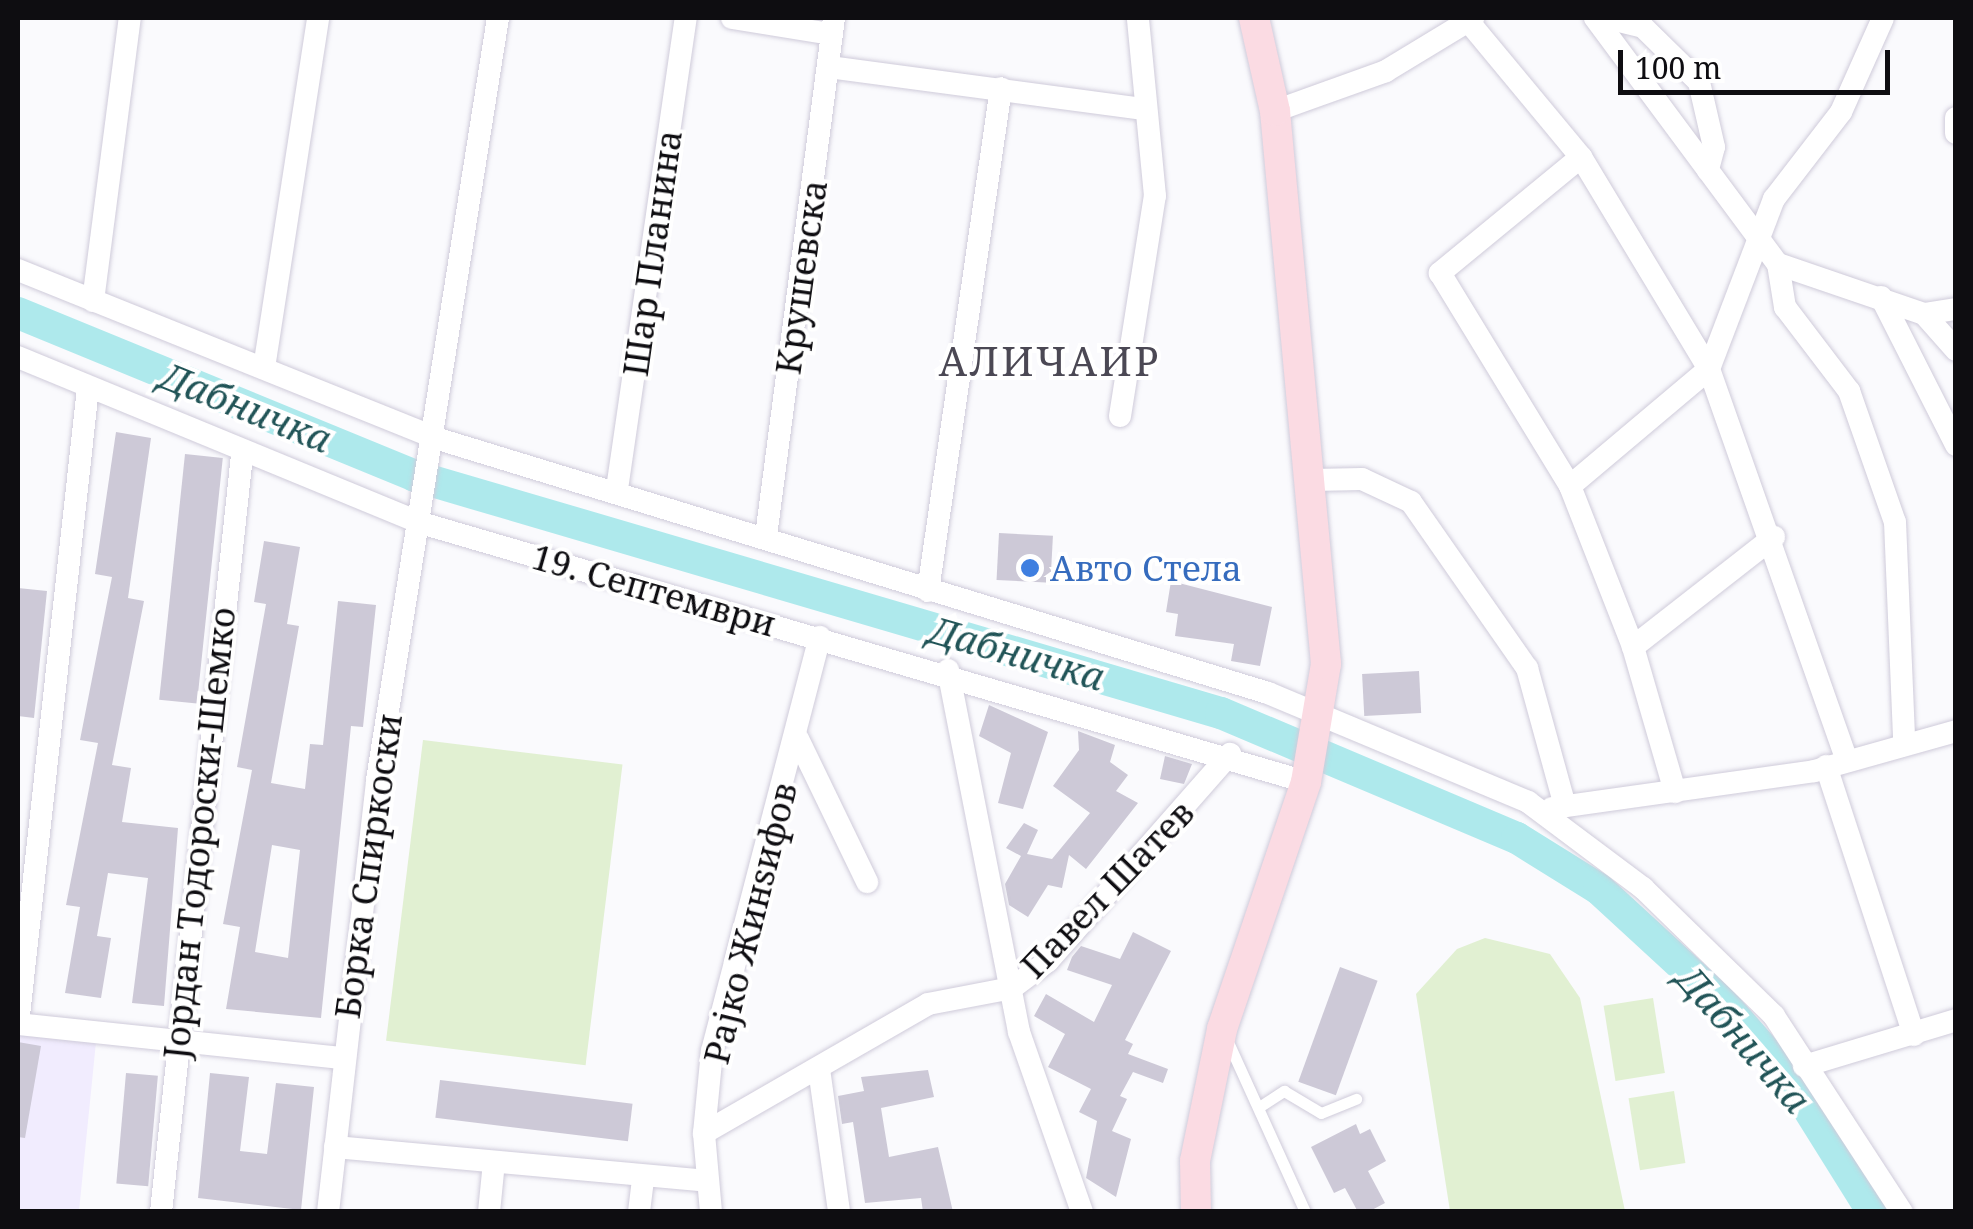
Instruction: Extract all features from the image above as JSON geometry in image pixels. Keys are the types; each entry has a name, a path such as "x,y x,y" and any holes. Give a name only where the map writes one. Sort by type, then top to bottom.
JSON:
{"main road":[{"path":"1196,1212 1196,1161 1222,1029 1306,782 1323,717 1312,480 1275,111 1254,18"}],"street":[{"path":"93,301 130,18"},
{"path":"264,368 318,18"},
{"name":"Борка Спиркоски","path":"328,1212 342,1058 498,18"},
{"name":"Шар Планина","path":"617,488 686,18"},
{"path":"732,18 832,26"},
{"path":"1120,416 1155,196 1142,109 1138,18"},
{"path":"1596,18 1756,242 1778,264 1881,296 1924,314 1956,350"},
{"path":"1608,18 1643,28 1699,82 1714,147 1708,170"},
{"path":"1570,486 1709,370 1774,199 1870,64 1883,18"},
{"path":"1275,111 1334,96 1470,19 1581,157 1709,370 1774,538 1914,1035"},
{"name":"Крушевска","path":"766,536 832,26"},
{"path":"828,67 1142,109"},
{"path":"928,591 1001,88"},
{"path":"1956,118 1956,133"},
{"path":"1581,157 1440,273 1570,486 1634,647 1675,792"},
{"path":"1778,264 1785,307 1849,391 1895,522 1904,741"},
{"path":"18,270 435,438 617,488 1323,717 1541,810 1730,971 1774,1016 1902,1212"},
{"path":"1881,296 1956,445"},
{"path":"1924,314 1956,309"},
{"name":"19. Септември","path":"18,357 242,455 421,523 948,670 1230,754 1306,782"},
{"path":"88,388 18,1024 342,1058"},
{"name":"Јордан Тодороски-Шемко","path":"160,1212 242,455"},
{"path":"1312,480 1362,478 1411,502 1527,668 1566,806"},
{"path":"1634,647 1774,538"},
{"name":"Рајко Жинѕифов","path":"710,1212 704,1133 738,941 798,739 820,637"},
{"path":"948,670 1012,988 1082,1212"},
{"path":"1541,810 1675,792 1837,763 1904,741 1956,732"},
{"path":"798,739 867,882"},
{"name":"Павел Шатев","path":"704,1133 928,1004 1012,988 1048,962 1230,754"},
{"path":"1804,1066 1956,1020"},
{"path":"820,1069 839,1212"},
{"path":"335,1146 642,1180 707,1182"},
{"path":"489,1212 494,1162"},
{"path":"639,1212 642,1180"}],"lane":[{"path":"1222,1029 1305,1212"},
{"path":"1258,1107 1284,1091 1321,1113 1356,1099"}],"shaded area":[{"path":"18,1024 97,1032 79,1211 18,1211"}],"green space":[{"path":"423,740 623,764 586,1065 386,1041"},
{"path":"1485,938 1550,954 1580,998 1625,1211 1450,1211 1416,994 1457,949"},
{"path":"1653,998 1665,1073 1616,1081 1604,1006"},
{"path":"1674,1091 1685,1163 1640,1170 1629,1098"}],"building":[{"path":"116,432 151,438 128,598 144,601 112,765 131,768 122,822 178,828 164,1006 132,1003 148,878 108,873 97,936 111,938 101,998 65,993 80,907 66,905 98,743 80,740 112,577 95,574"},
{"path":"185,454 223,458 197,704 159,700"},
{"path":"999,533 1053,536 1050,583 997,580"},
{"path":"264,541 300,547 287,624 299,626 271,783 305,789 310,744 323,745 338,601 376,605 363,727 351,726 321,1018 226,1009 240,927 223,924 252,770 237,767 266,604 254,602","holes":["272,845 300,850 288,958 255,952"]},
{"path":"1171,581 1272,607 1260,666 1231,661 1234,644 1175,636 1178,614 1166,612"},
{"path":"18,588 47,591 34,718 18,716"},
{"path":"1419,671 1421,713 1364,716 1362,674"},
{"path":"989,705 1048,732 1023,809 998,803 1011,753 979,736"},
{"path":"1078,731 1115,745 1110,762 1128,775 1116,791 1138,803 1086,869 1069,855 1062,888 1048,885 1028,917 1009,905 1005,884 1021,856 1006,848 1024,823 1038,830 1027,854 1052,859 1090,813 1053,786 1079,750"},
{"path":"1165,756 1192,764 1184,784 1160,779"},
{"path":"1133,932 1171,951 1125,1040 1133,1044 1128,1054 1168,1069 1163,1083 1133,1072 1120,1096 1127,1099 1112,1131 1131,1139 1116,1197 1086,1178 1097,1121 1079,1112 1091,1089 1048,1067 1065,1034 1034,1016 1046,994 1094,1022 1112,985 1067,970 1072,957 1081,946 1120,959"},
{"path":"1340,967 1378,981 1336,1095 1298,1082"},
{"path":"18,1042 41,1046 25,1138 18,1137"},
{"path":"928,1070 934,1097 881,1108 889,1157 938,1147 953,1212 923,1212 921,1198 865,1203 853,1122 842,1124 838,1096 864,1091 861,1077"},
{"path":"126,1073 158,1076 148,1186 116,1184"},
{"path":"210,1073 249,1077 240,1151 267,1154 276,1083 314,1087 301,1210 198,1198"},
{"path":"440,1080 633,1104 628,1141 435,1118"},
{"path":"1356,1124 1360,1134 1370,1129 1386,1161 1368,1171 1385,1203 1368,1212 1358,1212 1345,1188 1334,1193 1311,1147"}],"waterway":[{"name":"Дабничка","path":"18,313 415,476 1221,713 1517,838 1599,889 1723,1003 1791,1081 1873,1212"}],"place":[{"name":"Авто Стела","path":"1030,568"}],"district":[{"name":"АЛИЧАИР","path":"1050,361"}]}
